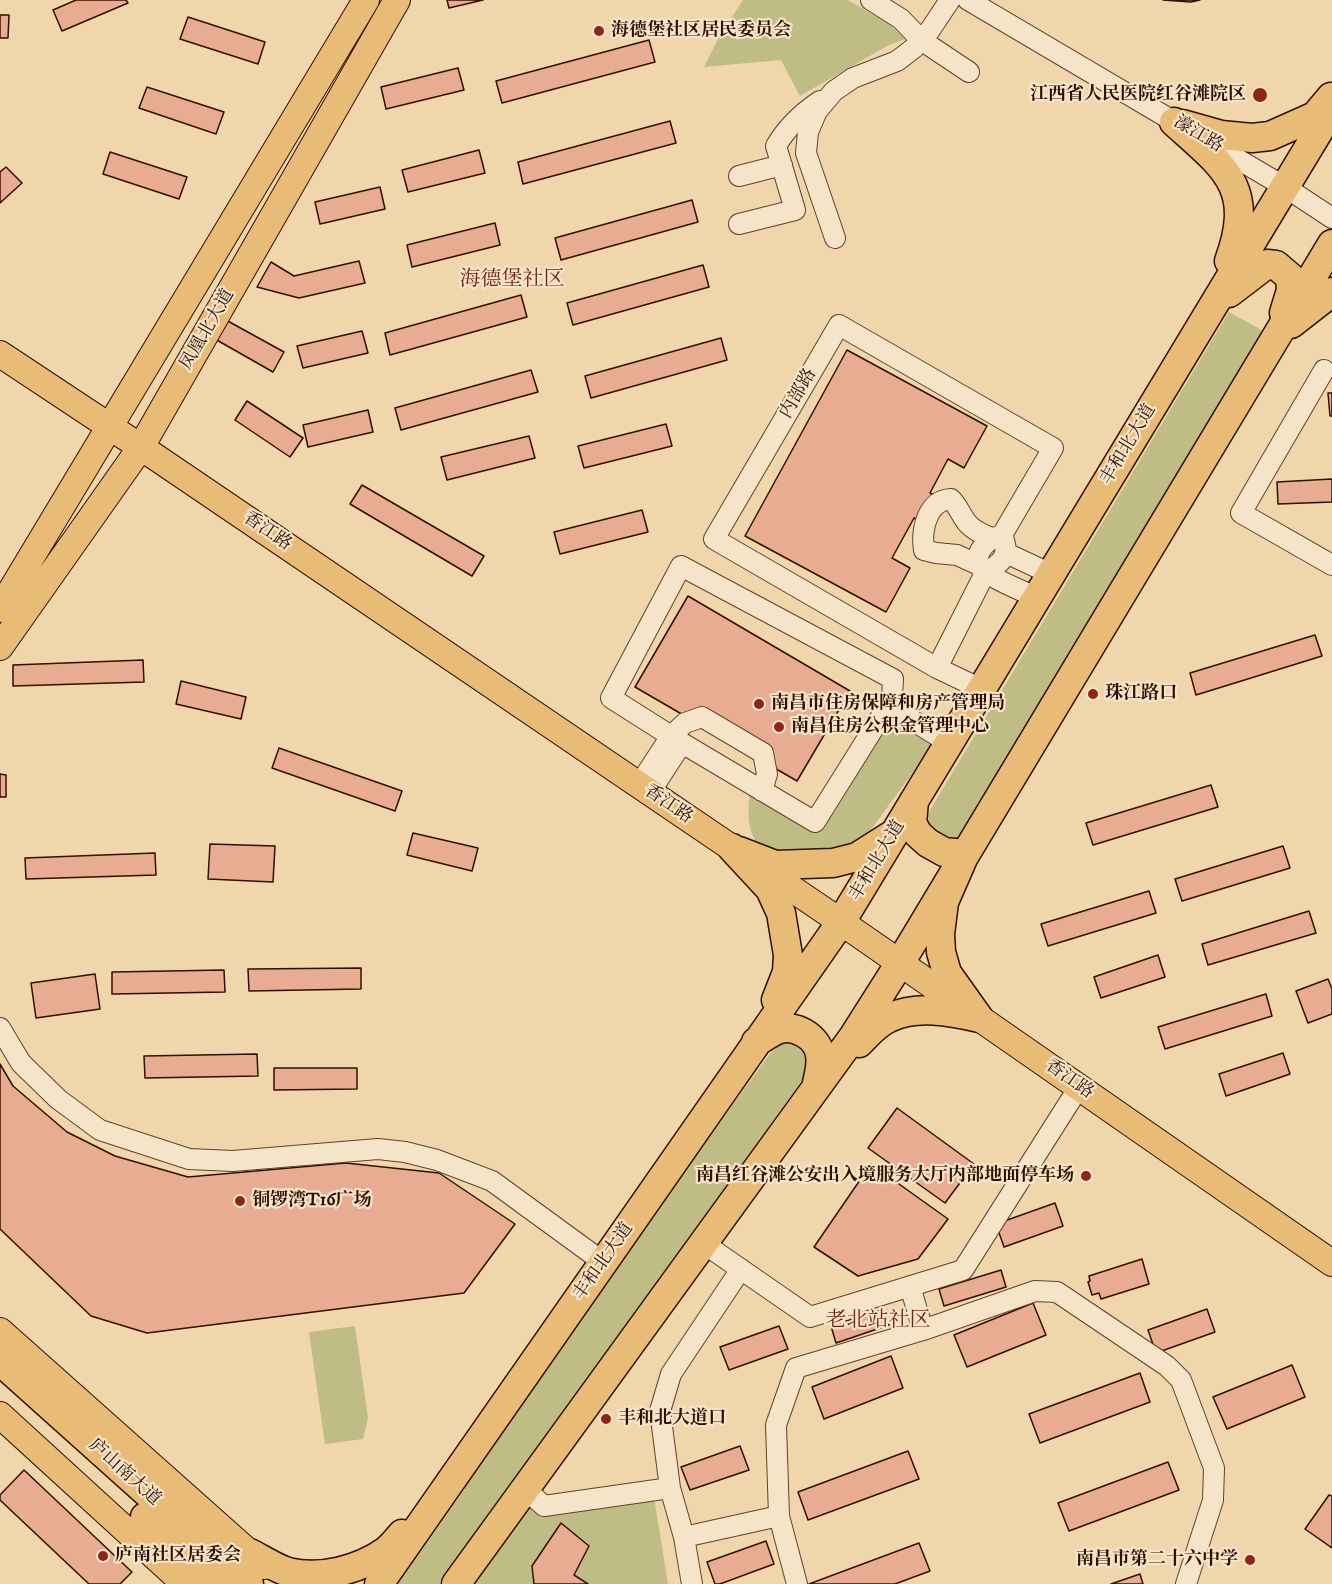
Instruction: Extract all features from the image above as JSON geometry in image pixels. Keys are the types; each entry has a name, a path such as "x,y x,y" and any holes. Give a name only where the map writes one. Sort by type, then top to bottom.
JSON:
{"highway":[{"path":"1174,122 1221,135 1252,138 1270,136 1315,116 1332,95"},
{"name":"丰和北大道","path":"379,1584 840,922 1332,108"},
{"path":"1174,122 1221,164 1238,199 1240,217 1238,234 1213,306"},
{"path":"456,1584 853,1037 900,963 1332,244"},
{"path":"1213,306 1267,264 1276,265 1290,277 1291,290 1278,335"},
{"path":"1278,335 1332,292"},
{"path":"914,801 912,823 918,834 944,852 965,854"},
{"path":"732,848 775,865 833,863 857,857 894,833"},
{"path":"732,848 770,890 781,913 787,947 788,972 756,1042"},
{"path":"965,854 944,902 940,934 941,952 947,973 979,1018"},
{"path":"816,1088 874,1027 889,1018 912,1011 935,1011 957,1012 979,1018"},
{"path":"756,1042 778,1029 800,1029 820,1052 821,1067 816,1088"},
{"name":"庐山南大道","path":"0,1361 249,1584"},
{"name":"庐山南大道","path":"0,1388 219,1584"},
{"path":"250,1553 286,1571 309,1575 337,1572 364,1563 387,1550 443,1492"}],"main road":[{"name":"凤凰北大道","path":"0,609 366,0"},
{"name":"凤凰北大道","path":"0,647 141,447 397,0"},
{"name":"香江路","path":"0,354 109,425 732,848 1332,1263"},
{"path":"0,1331 285,1584"},
{"path":"0,1415 185,1584"}],"street":[{"path":"872,0 901,19 921,40 969,72"},
{"path":"739,224 795,210 776,146 784,133 806,110 853,78 897,61 921,40 950,0"},
{"name":"濠江路","path":"969,0 1285,187 1332,218"},
{"path":"834,92 817,111 808,132 806,153 835,238"},
{"path":"740,176 782,165"},
{"name":"内部路","path":"981,689 937,668 714,539 839,325 1053,448 1000,542"},
{"path":"1324,370 1241,513 1332,565"},
{"path":"951,499 968,524 980,533 1000,542 1044,586 982,569 957,555 924,550 923,533 930,512 938,503 951,499"},
{"path":"982,569 1000,564 1000,542"},
{"path":"681,566 893,680 890,702 815,822 676,740 611,698 681,566"},
{"path":"937,668 982,569"},
{"path":"890,702 951,740"},
{"path":"644,788 685,723 702,717 763,753 768,774 762,791"},
{"path":"0,1028 21,1063 58,1098 100,1130 189,1159 233,1161 378,1149 405,1152 437,1160 492,1181 603,1262"},
{"path":"703,1243 810,1317 963,1270 1079,1087"},
{"path":"692,1584 684,1537 670,1488 660,1411 671,1374 741,1269"},
{"path":"910,1286 923,1330"},
{"path":"797,1584 779,1516 776,1425 796,1368 923,1330 1035,1291 1057,1292 1167,1366 1181,1380 1214,1468 1213,1500 1186,1584"},
{"path":"525,1489 544,1506 670,1488"},
{"path":"684,1537 779,1516"}],"shaded area":[{"path":"743,0 848,0 889,24 905,39 887,46 800,96 781,60 704,67 720,35"},
{"path":"1229,312 1267,333 955,848 921,825"},
{"path":"886,710 936,741 864,839 791,861 764,858 751,831 750,787 817,826"},
{"path":"782,1037 816,1061 439,1584 398,1584 465,1489 464,1476"},
{"path":"355,1326 368,1418 363,1439 325,1444 309,1332"},
{"path":"654,1497 668,1584 467,1584 526,1501"}],"building":[{"path":"76,0 126,0 128,3 62,31 53,10"},
{"path":"447,0 483,0 449,8"},
{"path":"1163,0 1200,0 1191,2"},
{"path":"0,15 9,15 8,38 0,38"},
{"path":"188,17 265,42 258,64 180,39"},
{"path":"649,40 655,62 502,103 496,81"},
{"path":"458,68 464,90 386,109 381,87"},
{"path":"147,87 224,112 216,134 139,108"},
{"path":"670,121 676,143 523,184 518,162"},
{"path":"479,150 485,173 408,192 402,170"},
{"path":"110,152 187,177 179,199 103,174"},
{"path":"6,167 22,183 0,203 0,172"},
{"path":"380,187 385,209 320,224 315,202"},
{"path":"692,200 698,222 561,260 555,238"},
{"path":"495,223 500,245 412,267 407,245"},
{"path":"359,261 365,283 299,298 257,287 271,262 294,276"},
{"path":"703,265 709,287 573,325 567,303"},
{"path":"521,295 527,317 390,355 385,333"},
{"path":"226,320 284,352 273,372 215,339"},
{"path":"362,331 368,353 303,368 297,346"},
{"path":"721,338 727,360 591,398 585,376"},
{"path":"847,350 987,426 964,468 948,459 930,493 943,500 929,526 914,518 892,558 910,568 886,612 745,536"},
{"path":"531,370 538,392 401,430 395,408"},
{"path":"1328,393 1332,393 1332,416 1330,416"},
{"path":"247,401 303,438 290,457 235,420"},
{"path":"368,410 373,432 308,447 303,425"},
{"path":"666,424 672,446 584,468 578,446"},
{"path":"529,436 535,458 447,480 441,457"},
{"path":"1332,479 1332,502 1278,504 1277,482"},
{"path":"362,485 484,556 472,576 350,504"},
{"path":"642,510 648,532 560,554 554,532"},
{"path":"688,596 850,691 797,781 635,687"},
{"path":"1315,635 1322,656 1196,695 1190,673"},
{"path":"143,660 144,682 13,686 13,665"},
{"path":"181,681 246,697 241,719 176,704"},
{"path":"279,748 402,791 395,811 272,768"},
{"path":"0,774 6,775 6,797 0,797"},
{"path":"1211,785 1218,807 1093,845 1086,823"},
{"path":"413,833 478,848 472,871 407,855"},
{"path":"210,844 275,846 273,882 208,879"},
{"path":"1283,846 1290,868 1182,901 1175,879"},
{"path":"155,853 156,875 26,879 25,858"},
{"path":"1149,891 1156,913 1048,946 1041,924"},
{"path":"1309,911 1316,933 1208,965 1202,944"},
{"path":"1158,955 1165,977 1101,998 1094,977"},
{"path":"361,968 361,989 249,991 248,969"},
{"path":"224,970 225,992 112,994 112,972"},
{"path":"95,974 100,1009 36,1018 31,983"},
{"path":"1328,979 1332,989 1332,1014 1308,1023 1296,991"},
{"path":"1266,994 1272,1016 1165,1049 1158,1027"},
{"path":"1283,1053 1290,1074 1226,1096 1219,1074"},
{"path":"257,1054 258,1076 145,1078 144,1056"},
{"name":"铜锣湾T16广场","path":"0,1064 13,1086 67,1132 115,1156 188,1177 346,1163 439,1173 515,1224 464,1293 147,1333 91,1316 0,1229"},
{"path":"274,1068 357,1068 357,1089 274,1090"},
{"path":"897,1108 974,1164 945,1203 868,1148"},
{"path":"871,1164 948,1219 918,1259 858,1276 814,1247"},
{"path":"1055,1203 1063,1226 1004,1247 996,1224"},
{"path":"1142,1259 1149,1284 1101,1299 1099,1293 1092,1295 1088,1282 1090,1281 1089,1276"},
{"path":"1001,1270 1006,1287 944,1306 939,1289"},
{"path":"1033,1303 1046,1335 967,1367 954,1335"},
{"path":"884,1309 889,1325 836,1343 831,1326"},
{"path":"1207,1309 1215,1332 1156,1353 1148,1330"},
{"path":"779,1326 788,1349 729,1370 720,1347"},
{"path":"891,1356 903,1388 824,1419 812,1387"},
{"path":"1292,1365 1305,1397 1227,1429 1213,1397"},
{"path":"1140,1373 1150,1402 1040,1443 1029,1414"},
{"path":"740,1446 749,1470 690,1490 681,1467"},
{"path":"908,1451 919,1479 808,1520 798,1492"},
{"path":"1168,1462 1179,1490 1069,1531 1058,1503"},
{"path":"24,1470 132,1572 120,1584 89,1584 0,1500 0,1495"},
{"path":"1329,1495 1332,1496 1332,1548 1305,1529"},
{"path":"561,1523 589,1546 574,1575 588,1584 534,1584 532,1566"},
{"path":"766,1541 774,1564 715,1584 707,1562"},
{"path":"919,1543 930,1571 895,1584 809,1584"},
{"path":"1140,1574 1143,1584 1111,1584"}],"place":[{"name":"海德堡社区居民委员会","path":"599,31"},
{"name":"江西省人民医院红谷滩院区","path":"1260,95"},
{"name":"珠江路口","path":"1093,694"},
{"name":"南昌市住房保障和房产管理局","path":"759,704"},
{"name":"南昌住房公积金管理中心","path":"779,727"},
{"name":"南昌红谷滩公安出入境服务大厅内部地面停车场","path":"1086,1176"},
{"name":"铜锣湾T16广场","path":"240,1201"},
{"name":"丰和北大道口","path":"606,1419"},
{"name":"庐南社区居委会","path":"103,1556"},
{"name":"南昌市第二十六中学","path":"1250,1560"}],"district":[{"name":"海德堡社区","path":"512,281"},
{"name":"老北站社区","path":"878,1322"}]}
